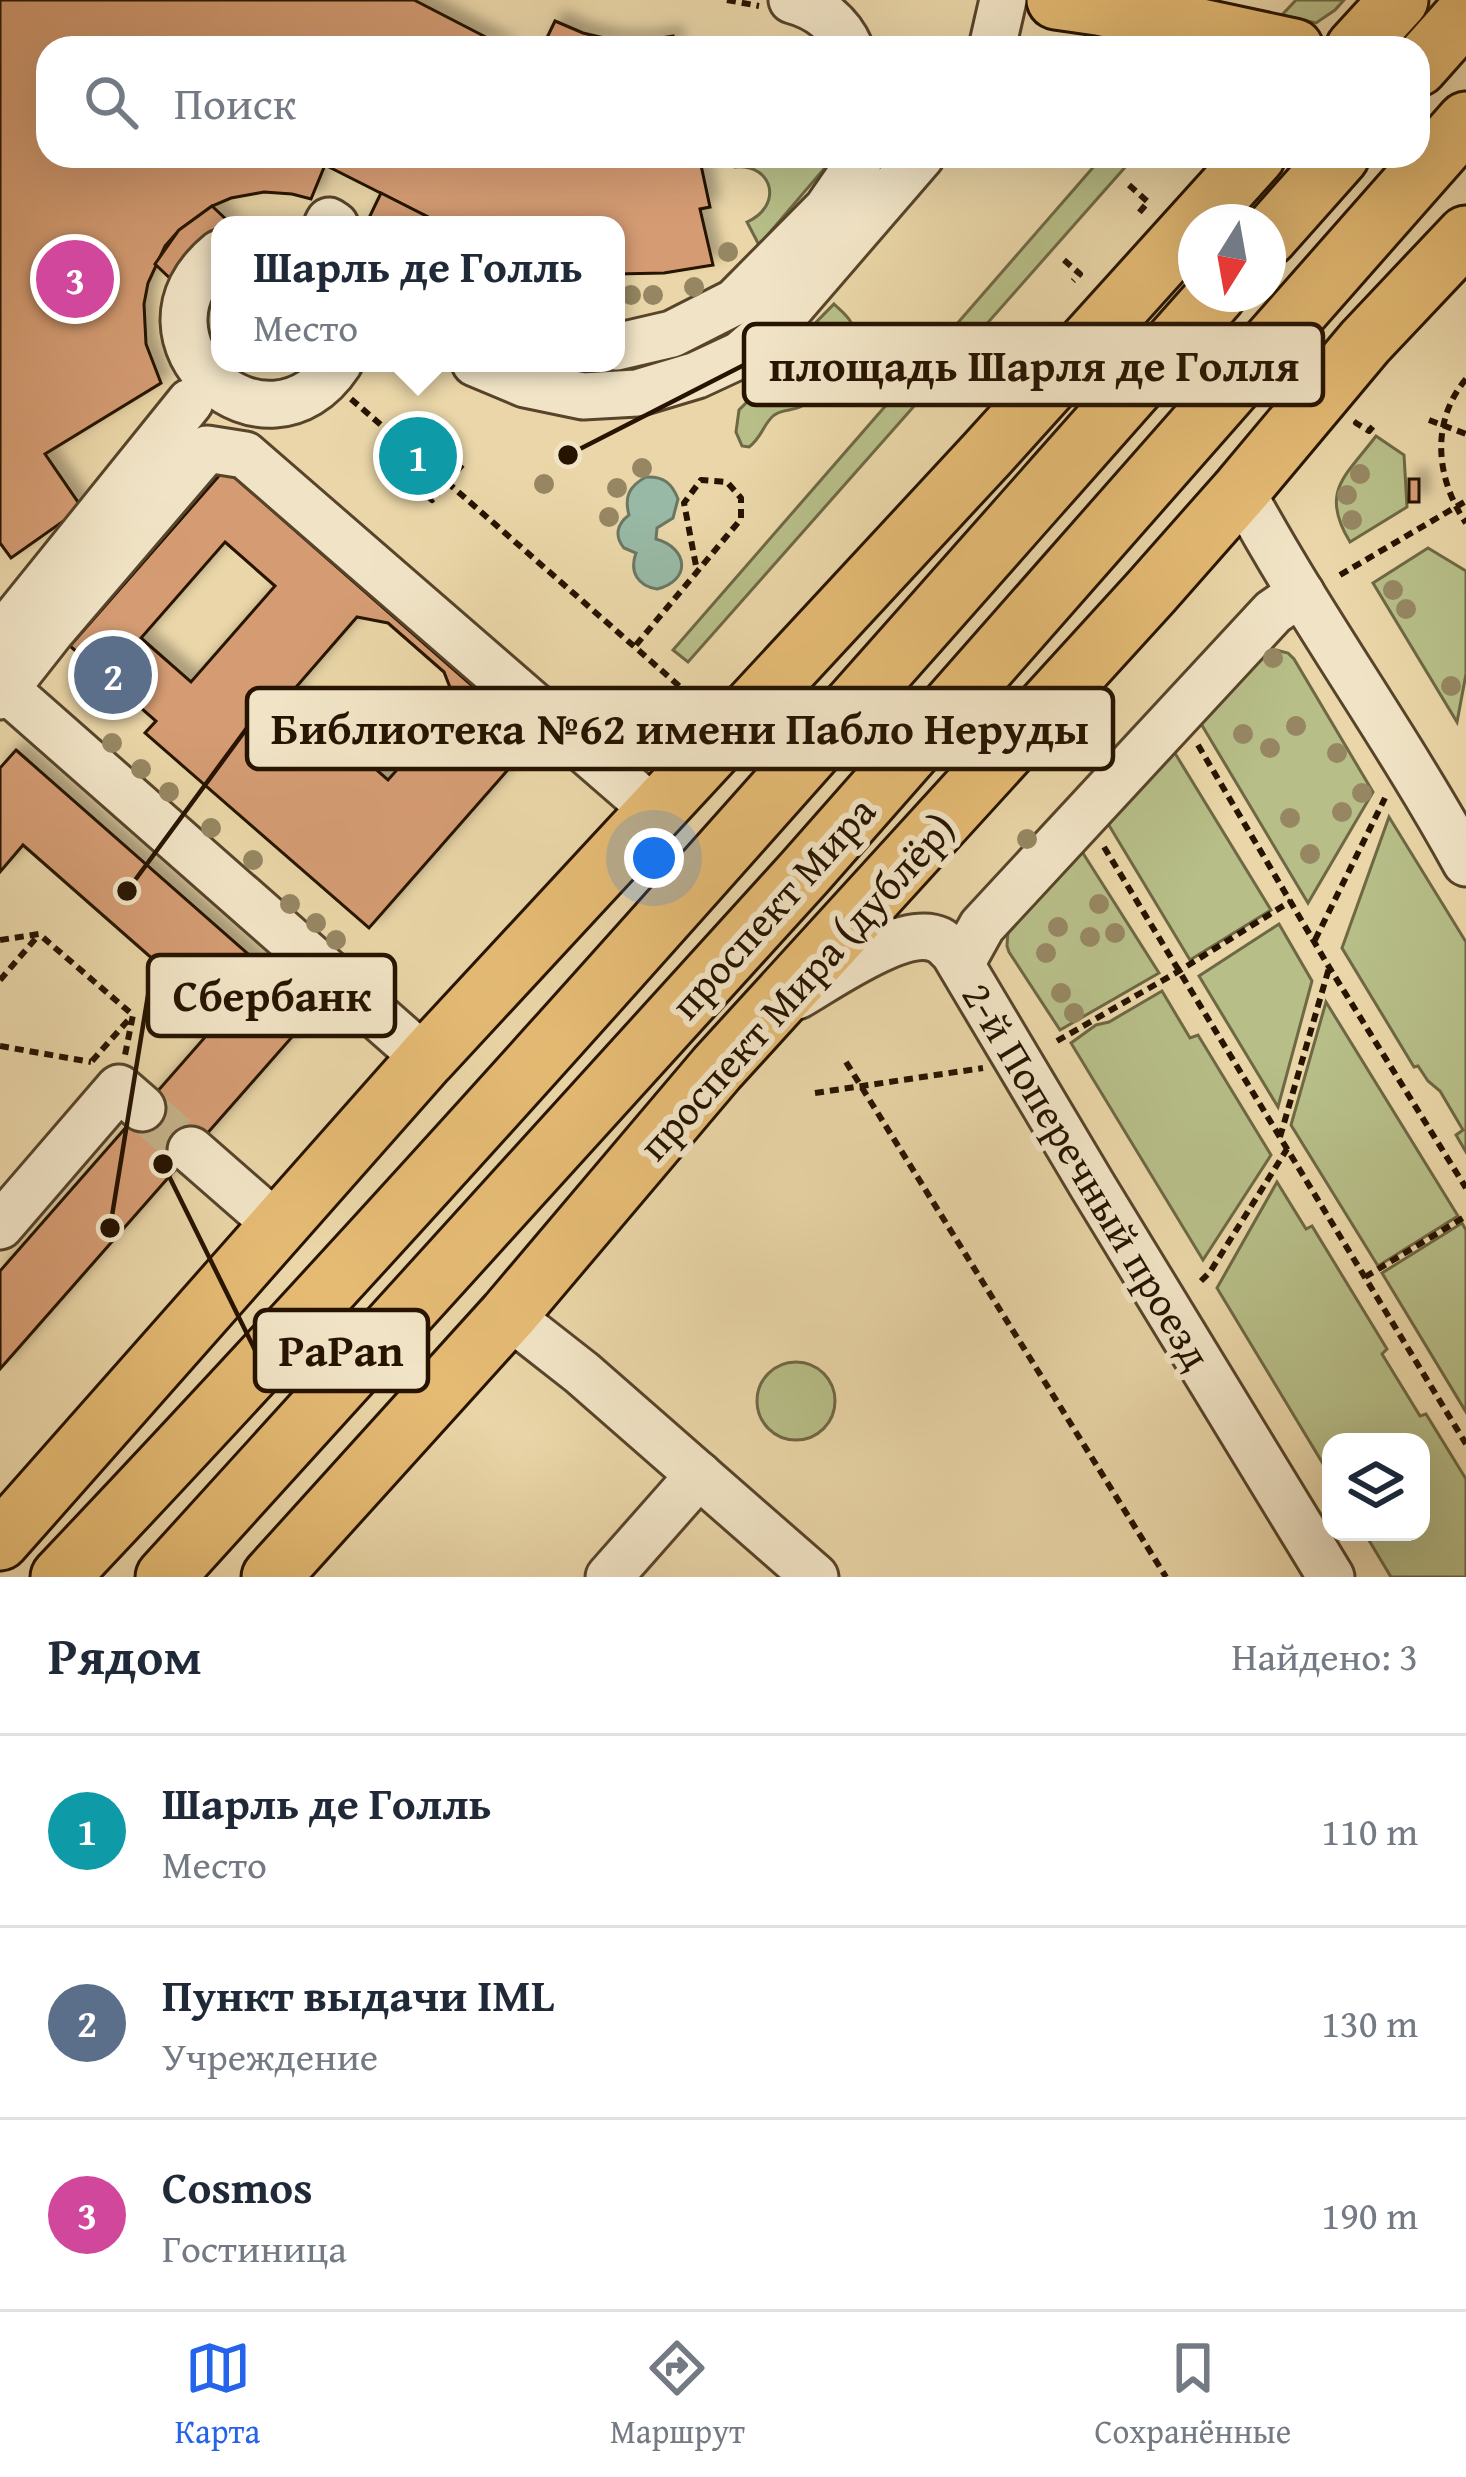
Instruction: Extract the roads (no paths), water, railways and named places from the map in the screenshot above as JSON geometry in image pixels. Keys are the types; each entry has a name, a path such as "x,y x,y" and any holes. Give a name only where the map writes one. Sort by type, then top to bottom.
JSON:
{"main road":[{"path":"1366,36 1399,0"},
{"path":"1073,2 1169,35"},
{"path":"1430,57 1466,13"},
{"path":"1430,76 1466,86"},
{"name":"проспект Мира","path":"1430,162 1466,121"},
{"path":"0,1541 426,1059 987,454 1158,227 1211,168"},
{"path":"1158,227 1239,168"},
{"path":"1286,217 1329,168"},
{"name":"проспект Мира","path":"165,1577 805,872 1425,168"},
{"name":"проспект Мира (дублёр)","path":"271,1577 508,1315 717,1068 1466,235"},
{"name":"проспект Мира","path":"60,1577 236,1391 1201,312"},
{"path":"236,1391 528,948"},
{"path":"292,1436 717,1068"}],"street":[{"path":"792,0 816,9 842,36"},
{"path":"995,36 1004,0"},
{"path":"1169,35 1219,12 1230,0"},
{"path":"625,345 672,334 735,302 826,208 880,168"},
{"path":"496,372 525,384 583,396 637,393 697,375 740,355 776,324 835,257 882,168"},
{"path":"211,261 192,286 184,325 196,364 208,380 242,400 281,403 317,387 322,372"},
{"path":"1466,274 1241,490 1283,568 1320,584 1466,863"},
{"path":"211,279 197,314 201,344 211,359"},
{"path":"625,312 735,302"},
{"path":"223,372 245,386 260,388 291,384 311,372"},
{"path":"7,616 190,402"},
{"path":"426,1059 2,690 207,449 244,455 656,811"},
{"path":"962,962 982,926 1273,612 1320,584"},
{"name":"2-й Поперечный проезд","path":"768,1012 891,943 912,936 937,939 962,962 1331,1577"},
{"path":"0,1226 117,1086"},
{"path":"191,1150 278,1226"},
{"path":"508,1315 572,1364 815,1577"},
{"path":"609,1577 699,1475"}],"tunnel":[{"path":"142,1108 191,1150"}],"place":[{"name":"Cosmos","path":"75,279"},
{"name":"площадь Шарля де Голля","path":"568,455"},
{"name":"Шарль де Голль","path":"418,456"},
{"name":"Пункт выдачи IML","path":"113,675"},
{"name":"Библиотека №62 имени Пабло Неруды","path":"127,891"},
{"name":"PaPan","path":"163,1164"},
{"name":"Сбербанк","path":"110,1228"}]}
